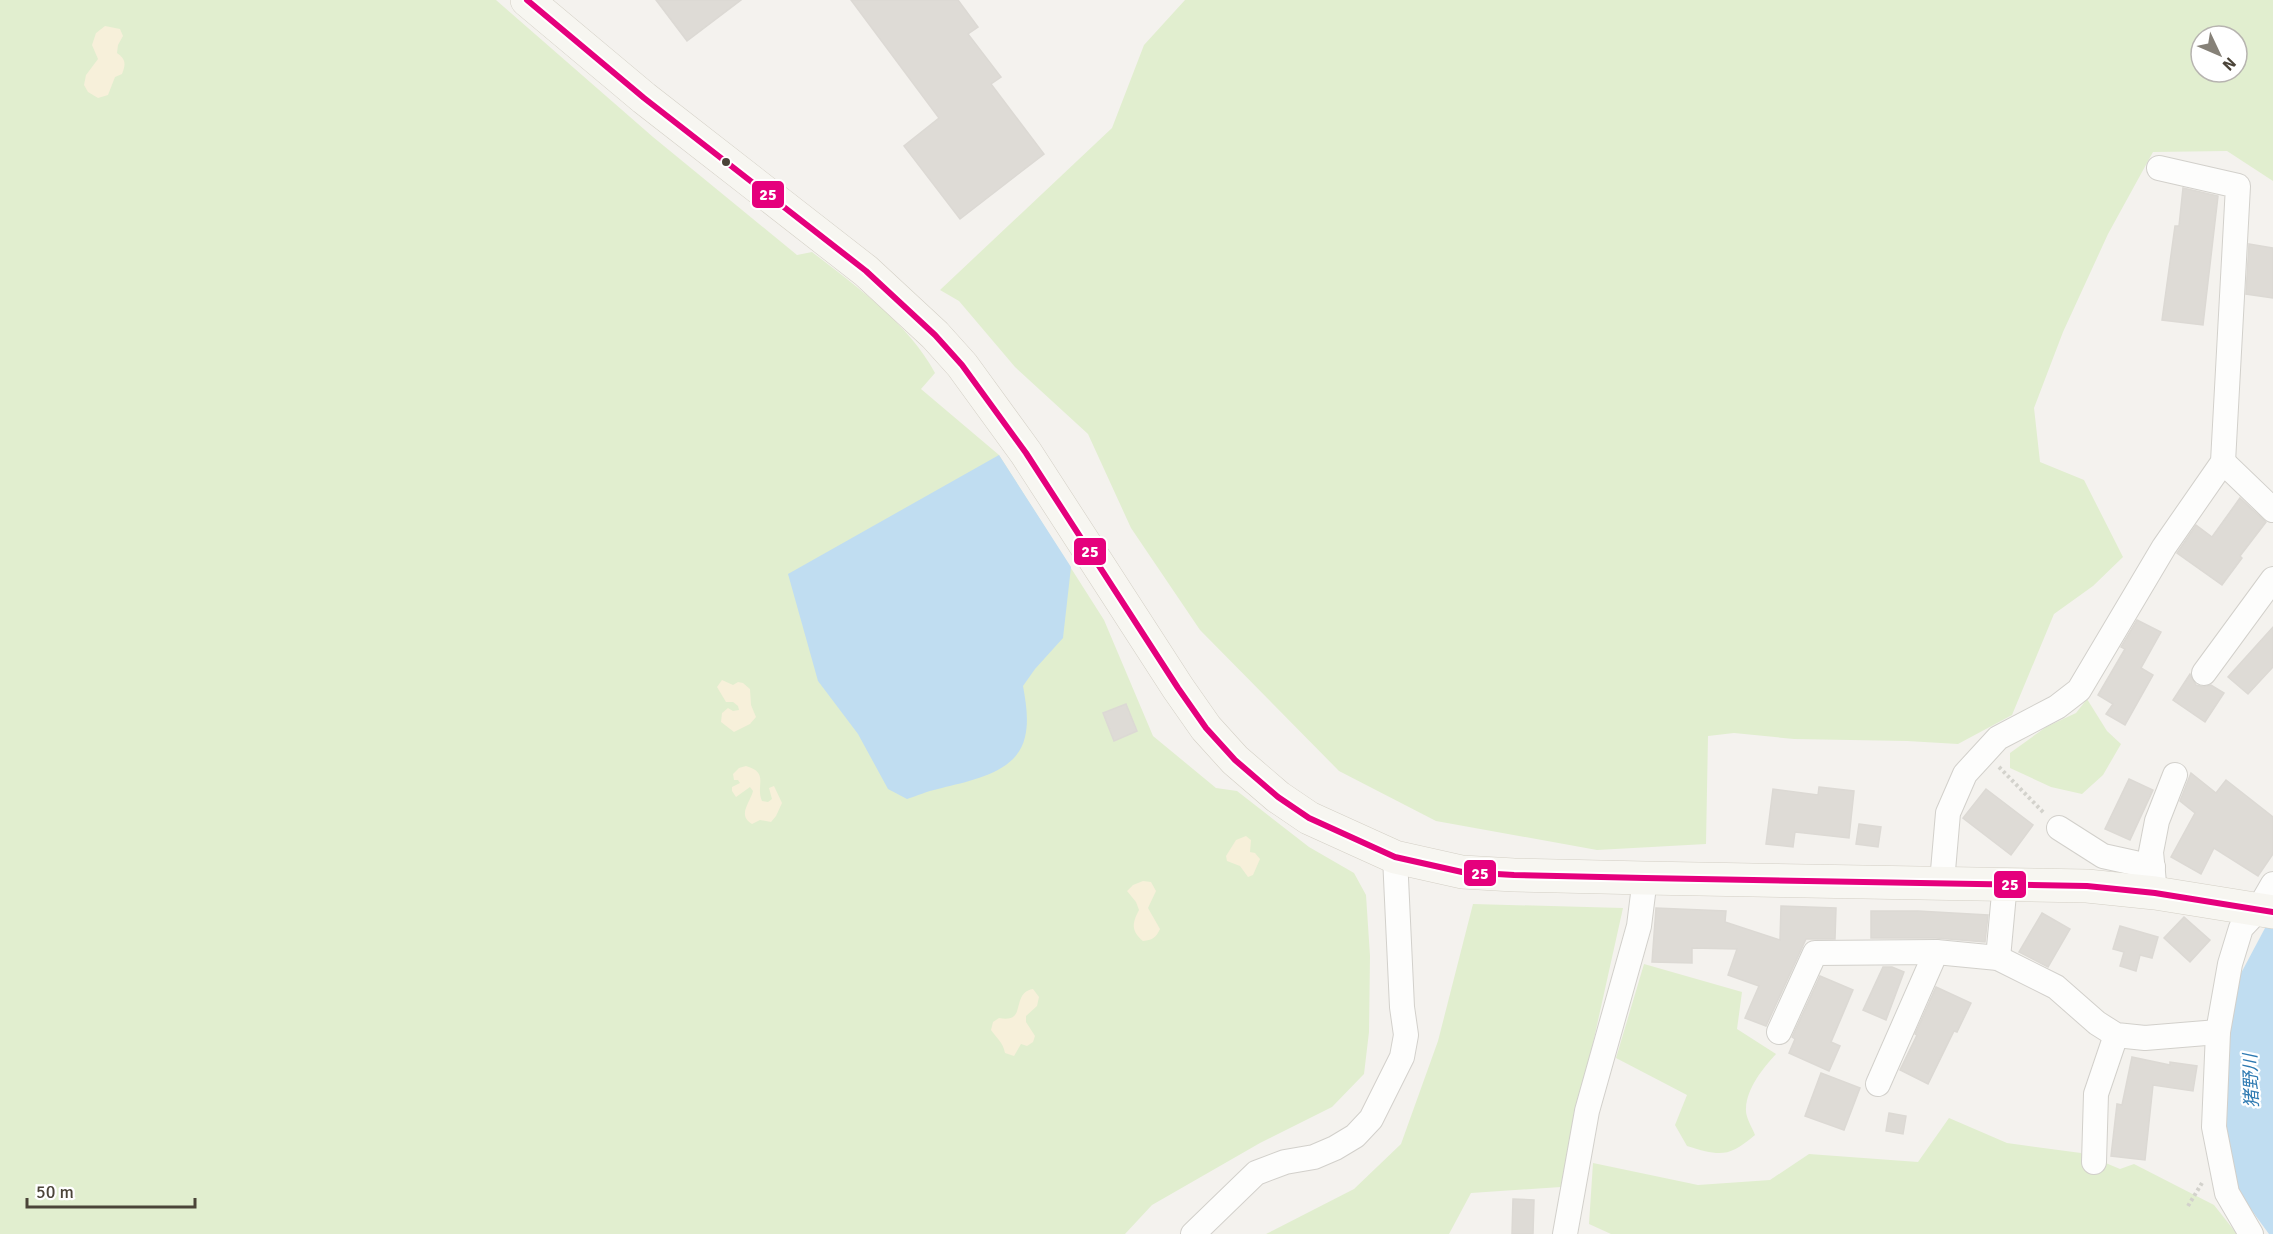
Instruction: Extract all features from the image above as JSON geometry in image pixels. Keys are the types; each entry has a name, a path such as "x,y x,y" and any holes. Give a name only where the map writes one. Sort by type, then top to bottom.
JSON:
{"street":[{"path":"527,0 644,98 866,271 920,321 962,365 1026,453 1206,728 1235,760 1278,797 1309,818 1395,857 1462,872 1645,878 2087,886 2154,880"},
{"path":"1942,882 1948,813 1965,774 1998,738 2057,707 2079,690 2164,547 2223,462 2238,186 2159,168"},
{"path":"2223,462 2273,510"},
{"path":"2204,673 2273,579"},
{"path":"2154,880 2151,852 2157,821 2175,775"},
{"path":"2060,828 2103,856 2154,880 2268,902"},
{"path":"1193,1234 1256,1173 1285,1162 1314,1157 1335,1148 1355,1136 1371,1119 1402,1057 1406,1035 1402,1007 1395,857"},
{"path":"1565,1234 1587,1111 1639,926 1645,878"},
{"path":"1998,958 2005,883"},
{"path":"2252,1234 2227,1193 2214,1127 2218,1032 2230,964 2241,928 2268,902"},
{"path":"1779,1032 1815,953 1936,952 1998,958 2056,987 2097,1023 2116,1035 2145,1038 2218,1032"},
{"path":"1878,1084 1936,952"},
{"path":"2094,1162 2096,1094 2116,1035"}],"path":[{"path":"1985,752 2013,783 2060,828"},
{"path":"2188,1206 2201,1184"}],"green space":[{"path":"0,0 496,0 653,137 797,255 812,252 863,292 896,322 924,355 935,373 921,389 999,455 1104,620 1153,736 1216,788 1237,791 1309,847 1354,873 1366,895 1370,956 1369,1032 1364,1074 1332,1107 1260,1143 1152,1205 1125,1234 0,1234"},
{"path":"1185,0 2273,0 2273,181 2227,151 2153,152 2108,234 2063,332 2034,408 2040,462 2084,480 2123,557 2093,586 2054,614 2012,715 1958,744 1794,739 1734,733 1708,736 1706,844 1597,850 1436,821 1339,771 1200,630 1131,528 1088,434 1015,367 959,301 940,290 1112,128 1144,45"},
{"path":"2087,699 2107,731 2121,744 2103,775 2082,794 2051,787 2010,768 2010,753 2046,727 2076,713"},
{"path":"1473,904 1623,908 1561,1187 1471,1193 1449,1234 1266,1234 1354,1189 1401,1144 1438,1041"},
{"path":"1644,964 1742,992 1737,1029 1776,1054 1756,1079 1749,1093 1747,1115 1755,1135 1738,1148 1716,1153 1687,1146 1675,1125 1687,1095 1616,1058"},
{"path":"1949,1118 2007,1143 2081,1153 2091,1170 2101,1161 2120,1169 2134,1164 2214,1205 2237,1234 1611,1234 1589,1224 1593,1163 1698,1185 1770,1180 1809,1154 1918,1162"}],"sand":[{"path":"105,26 120,29 123,36 117,53 124,60 125,65 122,74 115,77 108,95 98,98 88,92 84,85 86,75 98,59 92,45 96,33"},
{"path":"722,680 733,685 738,682 743,683 750,689 751,705 756,717 750,724 734,732 721,722 722,713 728,708 733,711 739,710 733,702 726,702 717,687"},
{"path":"746,766 758,772 760,776 762,801 768,802 772,799 769,788 774,786 782,803 771,822 760,820 752,824 745,817 753,791 750,787 736,797 732,791 732,787 740,783 734,780 733,774 739,768"},
{"path":"1246,836 1251,840 1250,852 1255,853 1260,859 1253,875 1248,877 1240,866 1227,861 1226,856 1236,840"},
{"path":"1143,881 1151,882 1156,891 1148,908 1160,929 1153,938 1143,941 1136,934 1134,927 1139,910 1127,891 1133,885"},
{"path":"1033,989 1039,997 1037,1006 1026,1016 1026,1022 1035,1036 1033,1042 1027,1046 1021,1044 1014,1056 1005,1053 991,1030 993,1022 999,1018 1013,1017 1022,996"}],"water":[{"path":"999,455 1071,567 1063,638 1023,686 1027,712 1026,731 1020,750 1012,760 1002,768 977,779 907,799 888,789 858,734 818,681 788,574"},
{"name":"猪野川","path":"2273,913 2273,1234 2269,1234 2230,1181 2223,1117 2231,992"}],"building":[{"path":"656,0 741,0 687,41"},
{"path":"851,0 958,0 978,27 968,34 1001,77 991,84 1044,154 960,219 904,146 939,118"},
{"path":"2183,188 2218,196 2203,325 2162,320 2175,226 2179,226"},
{"path":"2249,244 2273,248 2273,298 2246,294"},
{"path":"2240,498 2266,522 2240,556 2242,558 2222,585 2177,553 2196,525 2212,537"},
{"path":"2137,620 2161,632 2141,668 2153,675 2125,725 2106,714 2113,704 2098,695 2125,649 2121,647"},
{"path":"2273,627 2273,667 2248,694 2228,677"},
{"path":"2190,674 2196,685 2203,687 2211,685 2224,693 2205,722 2173,700"},
{"path":"1126,704 1137,731 1114,741 1103,713"},
{"path":"2191,773 2216,793 2226,780 2273,817 2273,854 2258,876 2214,848 2201,874 2171,857 2195,813 2180,801"},
{"path":"2129,779 2153,790 2130,840 2105,829"},
{"path":"1819,787 1854,791 1849,838 1795,832 1793,847 1766,844 1773,789 1818,795"},
{"path":"1986,789 2033,825 2011,855 1963,818"},
{"path":"1859,824 1881,827 1878,847 1856,844"},
{"path":"1781,906 1836,908 1835,939 1806,939 1766,1026 1745,1018 1759,986 1728,975 1737,949 1692,948 1692,963 1652,962 1656,908 1726,911 1725,922 1780,940"},
{"path":"1871,911 1988,915 1985,942 1936,938 1871,938"},
{"path":"2042,913 2070,929 2048,967 2019,952"},
{"path":"2184,917 2210,940 2190,962 2164,938"},
{"path":"2120,926 2158,937 2152,958 2140,955 2136,971 2120,966 2124,952 2113,949"},
{"path":"1883,967 1892,967 1904,972 1886,1020 1863,1010"},
{"path":"1820,976 1853,990 1831,1042 1840,1046 1829,1071 1789,1053 1795,1039 1792,1037"},
{"path":"1936,987 1971,1003 1957,1032 1954,1031 1928,1084 1900,1070"},
{"path":"2132,1057 2170,1065 2170,1062 2197,1066 2193,1091 2153,1085 2145,1160 2111,1156 2117,1104 2122,1105"},
{"path":"1821,1073 1860,1088 1844,1130 1805,1116"},
{"path":"1889,1113 1906,1116 1903,1134 1886,1131"},
{"path":"1513,1199 1534,1200 1533,1234 1512,1234"}],"transit line":[{"name":"25","path":"527,0 644,98 866,271 935,335 962,365 1026,453 1206,728 1235,760 1278,797 1309,818 1395,857 1462,872 1645,878 2087,886 2155,893 2273,912"}]}
